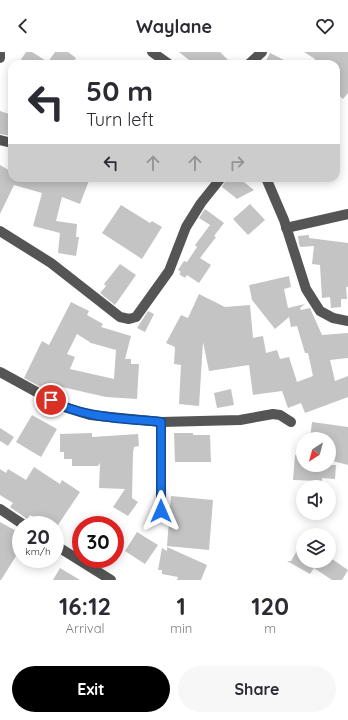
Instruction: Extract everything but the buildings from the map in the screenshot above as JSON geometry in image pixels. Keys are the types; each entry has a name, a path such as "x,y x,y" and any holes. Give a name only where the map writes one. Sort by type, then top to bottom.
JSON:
{"street":[{"path":"152,52 164,60"},
{"path":"253,60 262,52"},
{"path":"0,231 51,263 120,317 129,319 136,317 169,271 186,227 201,203 218,182"},
{"path":"268,182 286,228 306,289 320,311 333,318 348,321"},
{"path":"286,228 348,214"},
{"path":"0,372 64,407 90,415 161,422 240,420 273,414 280,415 291,422"},
{"path":"161,422 161,511"},
{"path":"0,509 12,517"},
{"path":"64,551 111,580"}],"route":[{"path":"51,400 64,407 90,415 161,422 161,511"}]}
